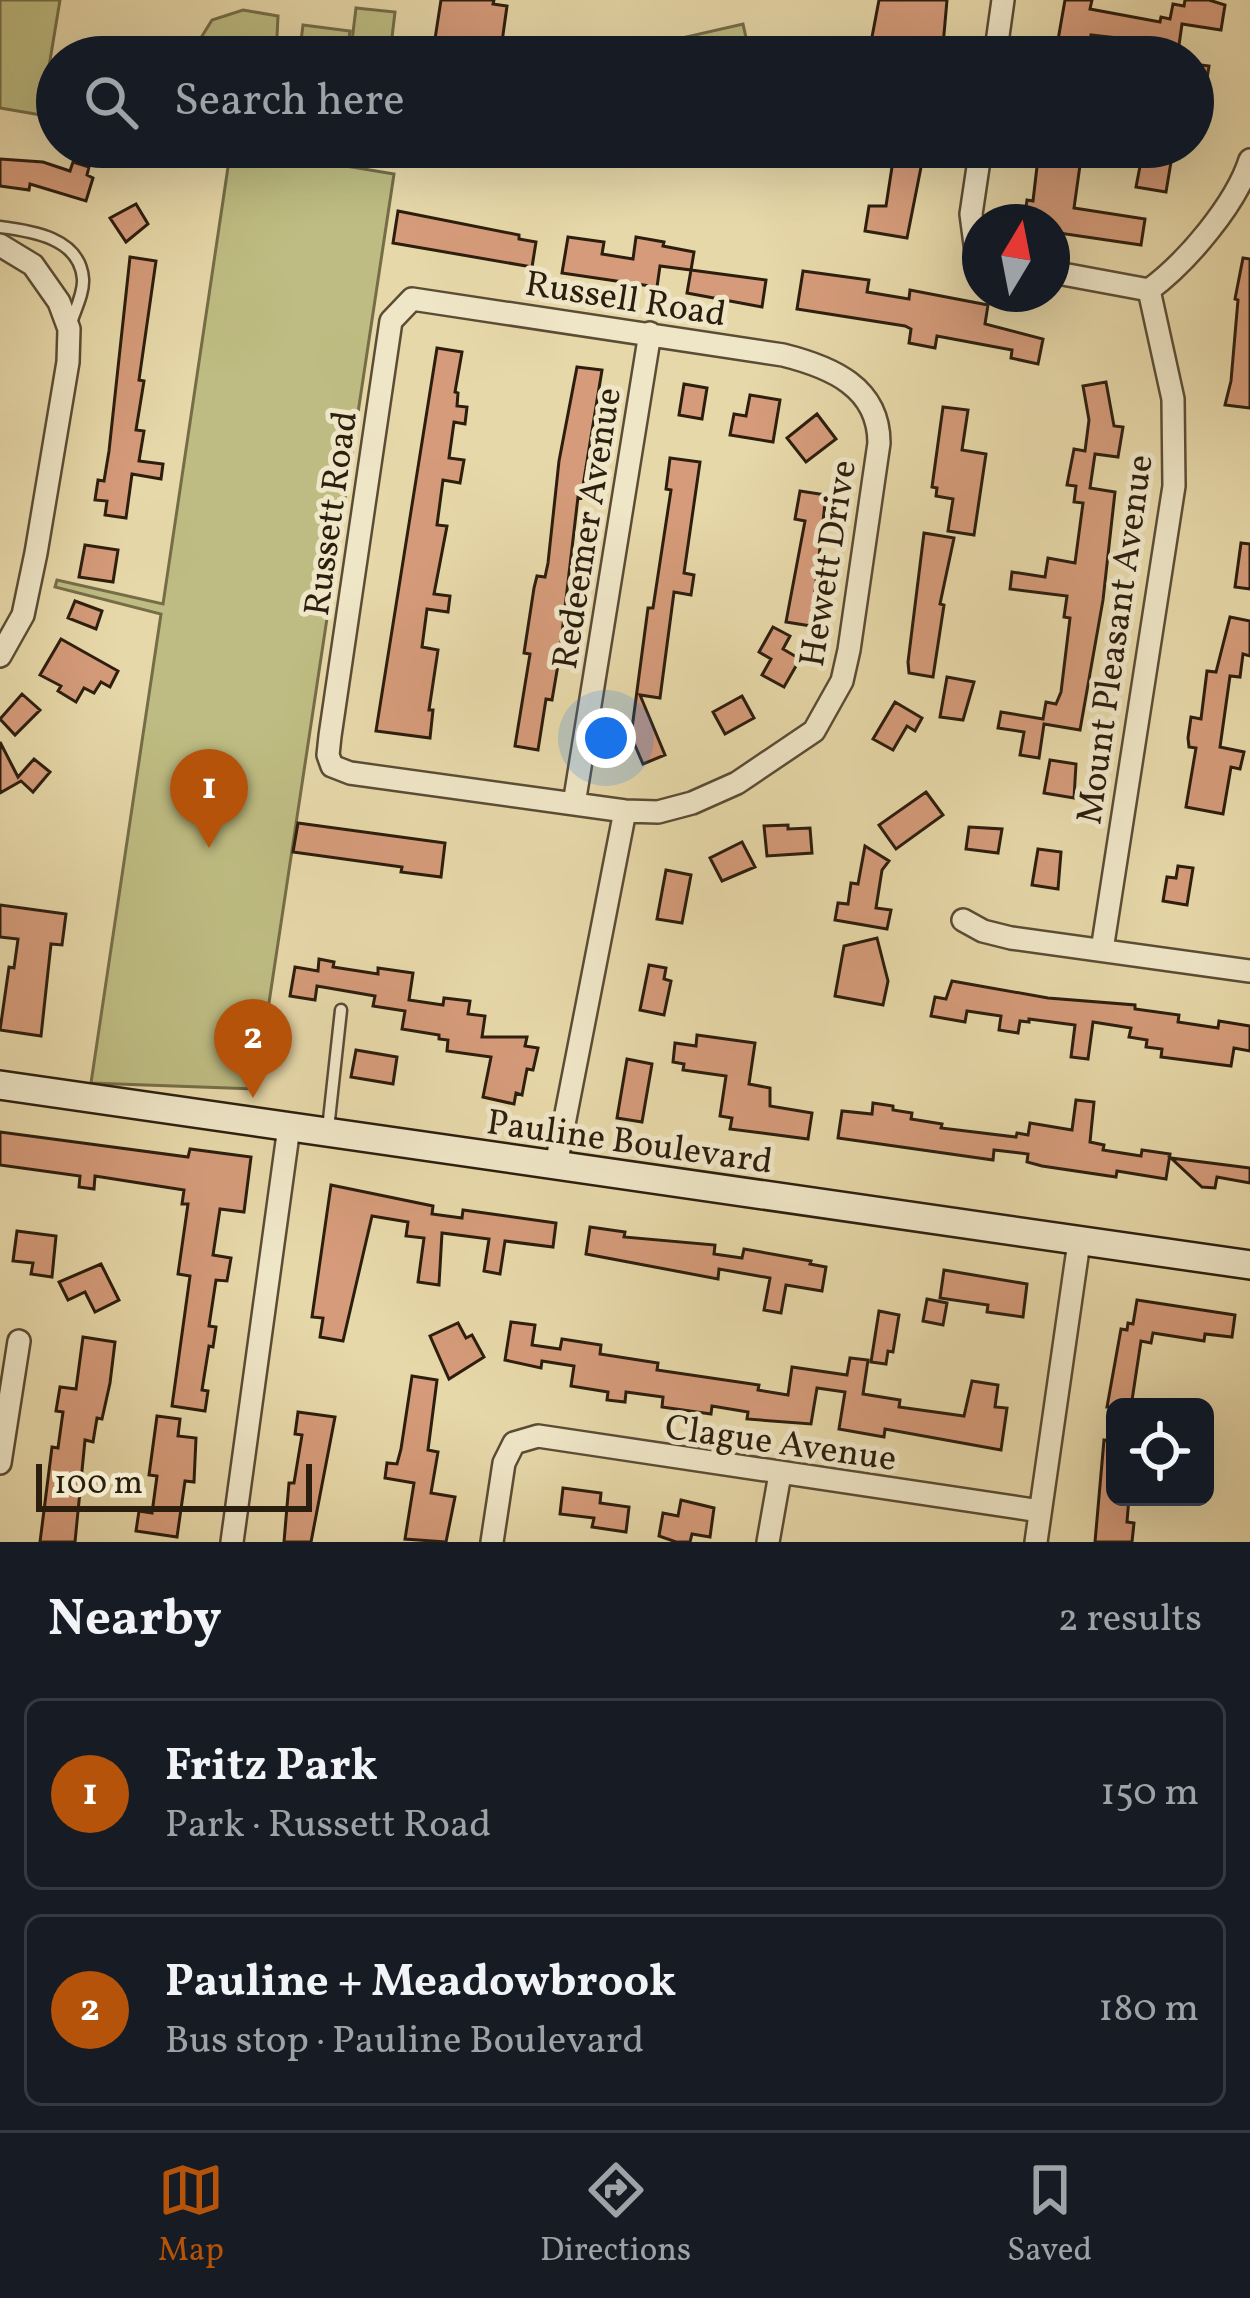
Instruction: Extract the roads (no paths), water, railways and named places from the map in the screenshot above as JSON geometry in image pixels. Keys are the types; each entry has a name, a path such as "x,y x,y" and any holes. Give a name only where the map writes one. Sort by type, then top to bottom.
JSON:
{"street":[{"path":"998,36 1003,0"},
{"path":"1070,275 1149,290 1177,269 1244,180 1250,160"},
{"path":"972,204 978,168"},
{"path":"0,245 33,266 59,302 69,329 68,362 36,553 22,615 0,656"},
{"name":"Mount Pleasant Avenue","path":"1102,950 1174,486 1173,399 1149,290"},
{"name":"Russett Road","path":"332,766 330,736 391,321 412,299 433,300"},
{"name":"Russell Road","path":"433,300 807,361"},
{"name":"Redeemer Avenue","path":"574,804 650,333"},
{"name":"Hewett Drive","path":"332,766 350,773 625,812 658,812 737,783 814,731 842,681 879,421 871,402 841,375 807,361"},
{"path":"556,1166 625,812"},
{"path":"963,920 1011,938 1250,971"},
{"name":"Pauline Boulevard","path":"0,1085 1250,1265"},
{"path":"232,1542 289,1126"},
{"path":"1036,1542 1078,1242"},
{"path":"0,1463 19,1341"},
{"name":"Clague Avenue","path":"492,1542 504,1462 514,1443 538,1436 1040,1511"},
{"path":"768,1542 780,1474"}],"lane":[{"path":"0,227 53,239 72,252 83,279 69,329"},
{"path":"328,1132 341,1010"}],"place":[{"name":"Fritz Park","path":"209,848"},
{"name":"Pauline + Meadowbrook","path":"253,1098"}]}
